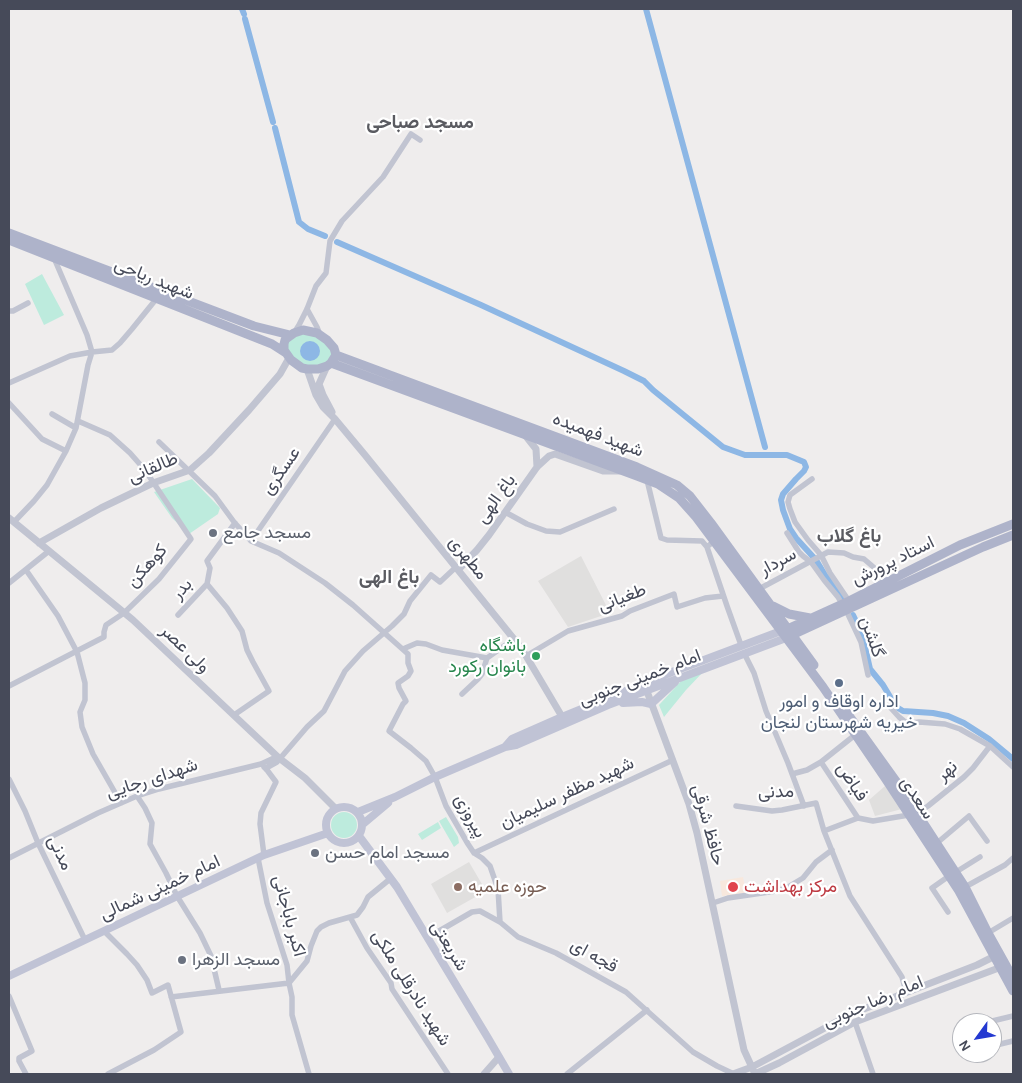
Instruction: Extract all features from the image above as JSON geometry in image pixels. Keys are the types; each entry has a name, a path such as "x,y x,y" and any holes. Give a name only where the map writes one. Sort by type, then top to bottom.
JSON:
{"main road":[{"name":"شهید ریاحی","path":"9,233 254,326 292,334"},
{"name":"شهید ریاحی","path":"9,240 272,344 287,355"},
{"path":"303,330 320,335 334,348 331,361 318,368 307,369 296,365 287,355 284,344 292,334 303,330"},
{"name":"شهید فهمیده","path":"331,361 658,484 679,498 696,517 711,544 787,633"},
{"name":"شهید فهمیده","path":"331,361 637,467 677,485 690,496 711,522 771,606 787,633"},
{"name":"استاد پرورش","path":"787,633 810,618 846,605 885,582 960,545 1013,524"},
{"name":"استاد پرورش","path":"787,633 846,605 1013,535"},
{"path":"960,545 965,555"},
{"path":"771,606 789,614 810,618"},
{"name":"امام خمینی جنوبی","path":"395,797 435,776 505,746 516,745 564,720 787,633"},
{"name":"سعدی","path":"787,633 858,733 952,874 965,887 997,955"},
{"name":"امام خمینی جنوبی","path":"564,720 608,705 645,687 715,665 743,649"},
{"path":"608,705 630,702 651,704 681,677"},
{"path":"358,812 395,797"},
{"path":"363,824 395,797"},
{"path":"347,806 358,812 363,824 359,836 349,843 342,843 331,838 326,822 328,816 335,808 347,806"},
{"name":"سعدی","path":"913,814 937,843 959,891 1003,966 1013,991"},
{"name":"امام خمینی شمالی","path":"9,976 261,856 328,833"},
{"name":"شریعتی","path":"359,836 390,878 509,1074"},
{"name":"سعدی","path":"1003,966 1013,978"}],"street":[{"path":"292,334 307,309 316,286 326,273 330,241 342,221 383,177 411,134 420,140"},
{"path":"11,520 34,501 47,485 66,451 78,421 92,352 88,335 54,257"},
{"path":"9,383 70,356 112,350 157,298"},
{"path":"9,311 28,304"},
{"path":"307,309 320,335"},
{"path":"280,374 287,355"},
{"path":"331,361 320,384 323,395 335,419"},
{"path":"280,374 296,365"},
{"path":"307,369 316,395 335,419"},
{"name":"طالقانی","path":"39,543 100,508 153,483 190,470 209,453 280,374"},
{"path":"9,403 42,439 66,451"},
{"path":"52,414 76,428"},
{"name":"عسگری","path":"251,541 335,419"},
{"name":"مطهری","path":"335,419 514,639 564,720"},
{"path":"78,421 110,435 120,443 145,470 153,483"},
{"path":"525,435 536,449 537,466"},
{"path":"159,442 216,496 226,512 251,541 279,554 325,583 403,649 417,643 442,650 487,658"},
{"path":"537,466 548,456 555,454 604,471 622,470"},
{"name":"باغ الهی","path":"457,568 477,550 537,466"},
{"path":"812,479 790,495 788,502 795,522 821,555 846,605"},
{"path":"647,480 661,538 711,544 723,596 754,673 766,712 804,806"},
{"name":"کوهکن","path":"77,652 104,637 106,625 124,613 158,579 190,539 153,483"},
{"path":"505,512 527,524 546,531 560,532 614,509"},
{"name":"ولی عصر","path":"11,520 124,613 279,758 305,778 335,808"},
{"path":"234,715 269,691 250,656 242,631 227,608 207,584 210,568 207,561 235,523"},
{"path":"787,533 799,552 811,562 846,605"},
{"path":"9,583 49,551"},
{"path":"821,555 828,552 836,552 864,559 878,572 885,582"},
{"name":"سردار","path":"759,589 821,555"},
{"path":"261,764 268,770 268,767 277,762 307,727 324,711 346,671 364,651 404,614 410,601 430,575 440,582 457,568"},
{"path":"26,570 58,616 77,652 85,683 85,700 80,712 82,727 93,754 121,803"},
{"name":"بدر","path":"178,615 207,584"},
{"name":"طغیانی","path":"526,656 568,631 622,616 674,594 677,607 705,598 723,596"},
{"name":"گلشن","path":"846,605 861,642 868,675"},
{"path":"462,694 482,674 487,658 514,639"},
{"name":"پیروزی","path":"403,649 408,654 408,663 411,671 408,676 398,683 406,701 388,731 426,761 435,776 446,806 474,853 486,862 498,889 500,922"},
{"path":"9,686 77,652"},
{"name":"حافظ شرقی","path":"645,687 673,760 695,826 745,1053 754,1072"},
{"path":"889,706 904,721 910,723 945,724 960,729 990,746 1013,767"},
{"path":"792,774 806,770 821,762 858,733"},
{"name":"نهر","path":"913,814 928,806 964,777 990,746"},
{"name":"شهدای رجایی","path":"9,858 98,813 137,796 279,758"},
{"name":"شهید مظفر سلیمیان","path":"474,853 673,760"},
{"name":"فیاض","path":"821,762 858,818"},
{"name":"اکبر باباجانی","path":"268,770 276,782 261,813 260,824 261,856 267,903 287,965 292,997 292,1015 309,1074"},
{"name":"مدنی","path":"9,779 84,940"},
{"path":"137,796 152,824 150,844 211,956 219,990"},
{"name":"مدنی","path":"736,806 772,810 816,803 824,831"},
{"path":"906,992 902,976 850,896 824,831 858,818 873,821 913,814"},
{"path":"937,843 969,816 988,841"},
{"path":"713,903 728,898 776,891 788,887 803,878 816,862 832,850"},
{"path":"948,912 932,888 980,857"},
{"path":"965,887 1005,865 1013,858"},
{"path":"171,997 289,982 307,961 317,931 329,923 357,915 368,897 390,878"},
{"name":"قجه ای","path":"427,938 472,912 480,911 500,922 518,937 556,953 626,992 693,1052 717,1066 738,1073"},
{"name":"شهید نادرقلی ملکی","path":"350,917 367,948 391,982 392,989 448,1074"},
{"path":"988,933 1013,918"},
{"path":"104,931 137,965 147,980 152,993 168,985 181,1032 154,1050 108,1074"},
{"name":"امام رضا جنوبی","path":"754,1072 851,1014 977,965 997,955"},
{"path":"984,962 988,962 991,966 987,973"},
{"name":"امام رضا جنوبی","path":"754,1072 779,1063 855,1022 1003,966"},
{"path":"9,996 32,1051 19,1058 19,1062 26,1074"},
{"path":"567,1074 647,1010"},
{"path":"855,1022 873,1074"},
{"path":"738,1073 743,1064 745,1053"},
{"path":"484,1074 499,1057"},
{"path":"738,1073 754,1072"}],"shaded area":[{"path":"581,556 610,613 568,627 538,581"},
{"path":"885,786 902,809 875,816 869,800"},
{"name":"حوزه علمیه","path":"469,862 486,891 447,913 431,884"},
{"name":"مرکز بهداشت","path":"743,877 746,893 722,896 720,881"}],"green space":[{"path":"42,274 64,315 44,325 25,284"},
{"path":"304,333 323,339 334,354 325,365 302,366 286,351 287,341"},
{"path":"192,479 220,508 218,514 189,534 172,518 154,492"},
{"path":"705,670 664,717 659,705 682,680"},
{"path":"344,812 353,816 357,825 353,834 344,838 335,834 331,825 335,816"},
{"path":"446,817 458,837 459,843 454,847 439,821"},
{"path":"438,822 441,828 422,840 418,834"}],"water":[{"path":"310,341 317,344 320,351 317,358 310,361 303,358 300,351 303,344"}],"waterway":[{"path":"242,9 244,14"},
{"path":"646,9 765,447"},
{"path":"245,19 273,122"},
{"path":"275,128 299,222 308,229 325,236"},
{"path":"337,242 481,305 644,381 723,447 745,455 787,455 804,462 806,467 804,471 783,494 781,500 783,510 790,529 796,538 816,560 844,600"},
{"path":"853,615 862,634 870,669 898,708 903,711 948,716 964,723 989,739 1013,759"}],"place":[{"name":"مسجد جامع","path":"213,533"},
{"name":"باشگاه بانوان رکورد","path":"536,656"},
{"name":"اداره اوقاف و امور خیریه شهرستان لنجان","path":"839,683"},
{"name":"مسجد امام حسن","path":"315,853"},
{"name":"حوزه علمیه","path":"458,887"},
{"name":"مرکز بهداشت","path":"733,887"},
{"name":"مسجد الزهرا","path":"182,960"}],"district":[{"name":"مسجد صباحی","path":"420,123"},
{"name":"باغ گلاب","path":"849,537"},
{"name":"باغ الهی","path":"389,578"}]}
